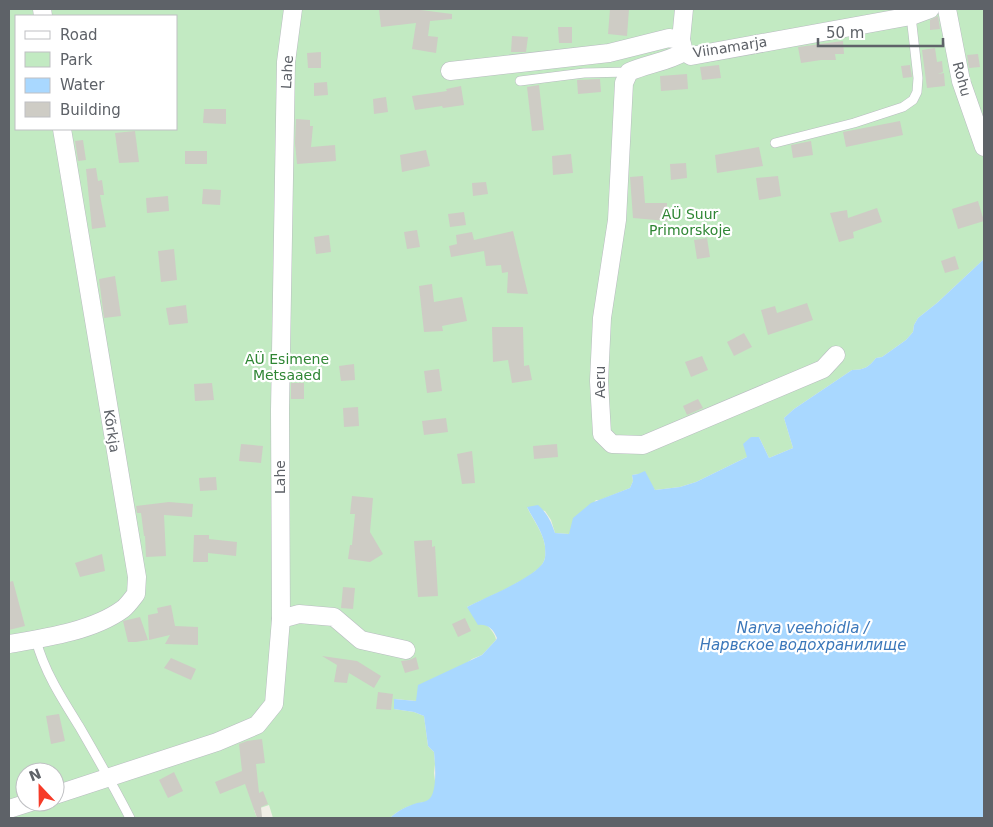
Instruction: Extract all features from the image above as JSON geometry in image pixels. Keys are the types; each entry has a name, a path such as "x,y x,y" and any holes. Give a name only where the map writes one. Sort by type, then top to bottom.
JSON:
{"street":[{"name":"Lahe","path":"65,792 217,742 257,725 274,704 281,619 280,410 282,208 286,62 293,9"},
{"path":"629,72 642,66 669,59 683,46 684,9"},
{"name":"Viinamarja","path":"450,71 609,52 669,38 683,46 691,56 911,16 930,9"},
{"name":"Rohu","path":"947,9 961,81 984,147"},
{"name":"Aeru","path":"629,72 624,83 617,220 602,318 599,380 602,434 612,444 643,445 823,370 836,355"},
{"name":"Kõrkja","path":"9,644 53,637 100,622 124,608 136,594 137,577 62,130"},
{"path":"281,619 299,614 334,617 361,640 406,650"}],"lane":[{"path":"775,144 854,123 903,107 912,100 917,92 918,78 911,16"},
{"path":"520,81 584,73 629,72"},
{"path":"36,640 40,656 59,693 130,818"}],"green space":[{"path":"9,9 984,9 984,259 918,318 913,332 906,340 882,357 876,358 866,367 852,370 794,409 784,418 793,448 769,458 759,437 747,457 696,482 680,487 655,490 638,474 632,475 633,481 630,488 596,500 569,534 555,533 551,520 545,511 527,507 544,541 544,561 532,574 467,607 489,627 496,640 482,655 472,659 417,701 394,699 394,709 414,712 424,716 428,746 434,752 436,789 434,795 427,802 407,807 390,818 273,818 269,805 254,810 257,818 9,818"}],"water":[{"name":"Narva veehoidla / Нарвское водохранилище","path":"984,259 984,818 390,818 406,807 428,800 435,785 434,752 428,746 424,716 414,712 394,709 394,699 416,701 418,685 482,655 496,640 497,638 492,630 485,625 478,625 467,607 521,580 531,574 544,561 544,541 527,507 538,505 544,511 555,533 569,534 573,518 591,503 630,488 633,481 632,475 645,471 655,490 680,487 696,482 747,457 743,444 751,437 759,437 769,458 793,448 784,418 794,409 852,370 866,367 876,358 882,357 906,340 913,332 918,318"}],"building":[{"path":"379,9 413,9 452,14 452,19 430,21 428,36 438,37 436,53 412,49 416,23 381,27"},
{"path":"610,9 629,9 627,36 608,34"},
{"path":"938,16 940,29 930,30 930,20"},
{"path":"558,27 572,27 572,43 559,43"},
{"path":"512,36 528,37 526,52 511,52"},
{"path":"843,41 844,54 835,54 836,60 801,63 798,47"},
{"path":"935,48 937,62 942,61 943,72 938,74 944,73 945,86 927,88 922,50"},
{"path":"321,52 321,68 308,68 307,53"},
{"path":"978,54 980,67 969,68 967,55"},
{"path":"719,65 721,78 702,80 700,67"},
{"path":"910,65 912,77 903,78 901,66"},
{"path":"687,74 688,89 661,91 660,76"},
{"path":"600,79 601,92 578,94 577,80"},
{"path":"327,82 328,95 314,96 314,83"},
{"path":"539,85 544,130 532,131 527,87"},
{"path":"461,86 464,105 415,110 412,96 447,91 446,89"},
{"path":"386,97 388,112 374,114 373,99"},
{"path":"204,109 226,109 226,124 203,123"},
{"path":"296,119 310,120 310,126 313,126 311,147 335,145 336,161 297,164 295,143"},
{"path":"900,121 903,135 846,147 843,132"},
{"path":"135,131 139,162 119,163 115,133"},
{"path":"83,140 86,160 78,161 75,141"},
{"path":"811,141 813,155 793,158 791,145"},
{"path":"759,147 763,166 717,173 715,155"},
{"path":"426,150 430,166 402,172 400,155"},
{"path":"185,151 207,151 207,164 185,164"},
{"path":"571,154 573,173 553,175 552,156"},
{"path":"686,163 687,178 671,180 670,164"},
{"path":"96,168 98,181 102,180 104,195 100,195 106,227 92,229 86,169"},
{"path":"643,176 645,203 667,203 667,221 633,218 630,177"},
{"path":"778,176 781,196 759,200 756,178"},
{"path":"486,182 488,194 473,196 472,183"},
{"path":"203,189 221,190 220,205 202,204"},
{"path":"168,196 169,211 147,213 146,198"},
{"path":"978,201 984,221 958,229 952,209"},
{"path":"877,208 882,222 853,232 854,238 839,242 830,213 847,210 848,218"},
{"path":"464,212 466,225 450,227 448,214"},
{"path":"417,230 420,247 407,249 404,232"},
{"path":"513,231 528,294 507,293 508,272 502,273 501,265 486,266 484,251 451,257 449,246 457,244 456,235 472,232 474,240"},
{"path":"329,235 331,252 316,254 314,237"},
{"path":"707,238 710,257 697,259 694,240"},
{"path":"174,249 177,280 161,282 158,251"},
{"path":"955,256 959,269 945,273 941,261"},
{"path":"115,276 121,316 104,318 99,279"},
{"path":"432,284 434,302 462,297 467,321 442,326 443,331 424,332 419,286"},
{"path":"807,303 813,320 768,335 761,310 775,306 777,313"},
{"path":"186,305 188,323 169,325 166,308"},
{"path":"492,327 523,327 524,366 529,365 532,380 512,383 508,360 493,362"},
{"path":"744,333 752,347 734,356 727,342"},
{"path":"702,356 708,370 691,377 685,362"},
{"path":"354,364 355,380 341,381 339,366"},
{"path":"439,369 442,391 427,393 424,371"},
{"path":"212,383 214,400 195,401 194,384"},
{"path":"291,383 304,383 304,399 291,399"},
{"path":"698,399 703,408 687,415 683,406"},
{"path":"358,407 359,426 344,427 343,408"},
{"path":"446,418 448,432 424,435 422,421"},
{"path":"241,444 263,446 261,463 239,461"},
{"path":"557,444 558,457 534,459 533,446"},
{"path":"472,451 475,483 462,484 457,454"},
{"path":"216,477 217,490 200,491 199,478"},
{"path":"352,496 373,498 370,532 383,554 370,562 348,559 350,545 352,545 355,514 350,514"},
{"path":"169,502 193,504 192,517 164,515 166,556 146,557 141,513 137,513 136,506"},
{"path":"194,535 209,535 209,539 237,542 236,556 208,553 208,562 193,562"},
{"path":"432,540 432,547 435,546 438,596 418,597 414,541"},
{"path":"102,554 105,571 80,577 75,563"},
{"path":"13,581 25,626 9,630 9,582"},
{"path":"343,587 355,588 353,609 341,608"},
{"path":"171,605 175,626 198,627 198,645 165,644 170,635 149,640 148,615 158,613 157,608"},
{"path":"140,617 148,640 128,642 123,621"},
{"path":"465,618 471,631 458,637 452,624"},
{"path":"322,656 357,661 381,676 374,688 349,673 347,683 334,682 337,665"},
{"path":"416,657 419,669 405,673 401,661"},
{"path":"171,658 196,669 191,680 164,668"},
{"path":"378,692 393,694 391,710 376,709"},
{"path":"59,714 65,741 51,744 46,716"},
{"path":"262,739 265,763 256,764 259,793 263,791 268,804 261,807 262,817 257,818 245,784 220,794 215,782 242,771 239,744"},
{"path":"174,772 183,791 168,798 159,780"}],"park label":[{"name":"AÜ Suur Primorskoje","path":"690,222"},
{"name":"AÜ Esimene Metsaaed","path":"287,368"}]}
